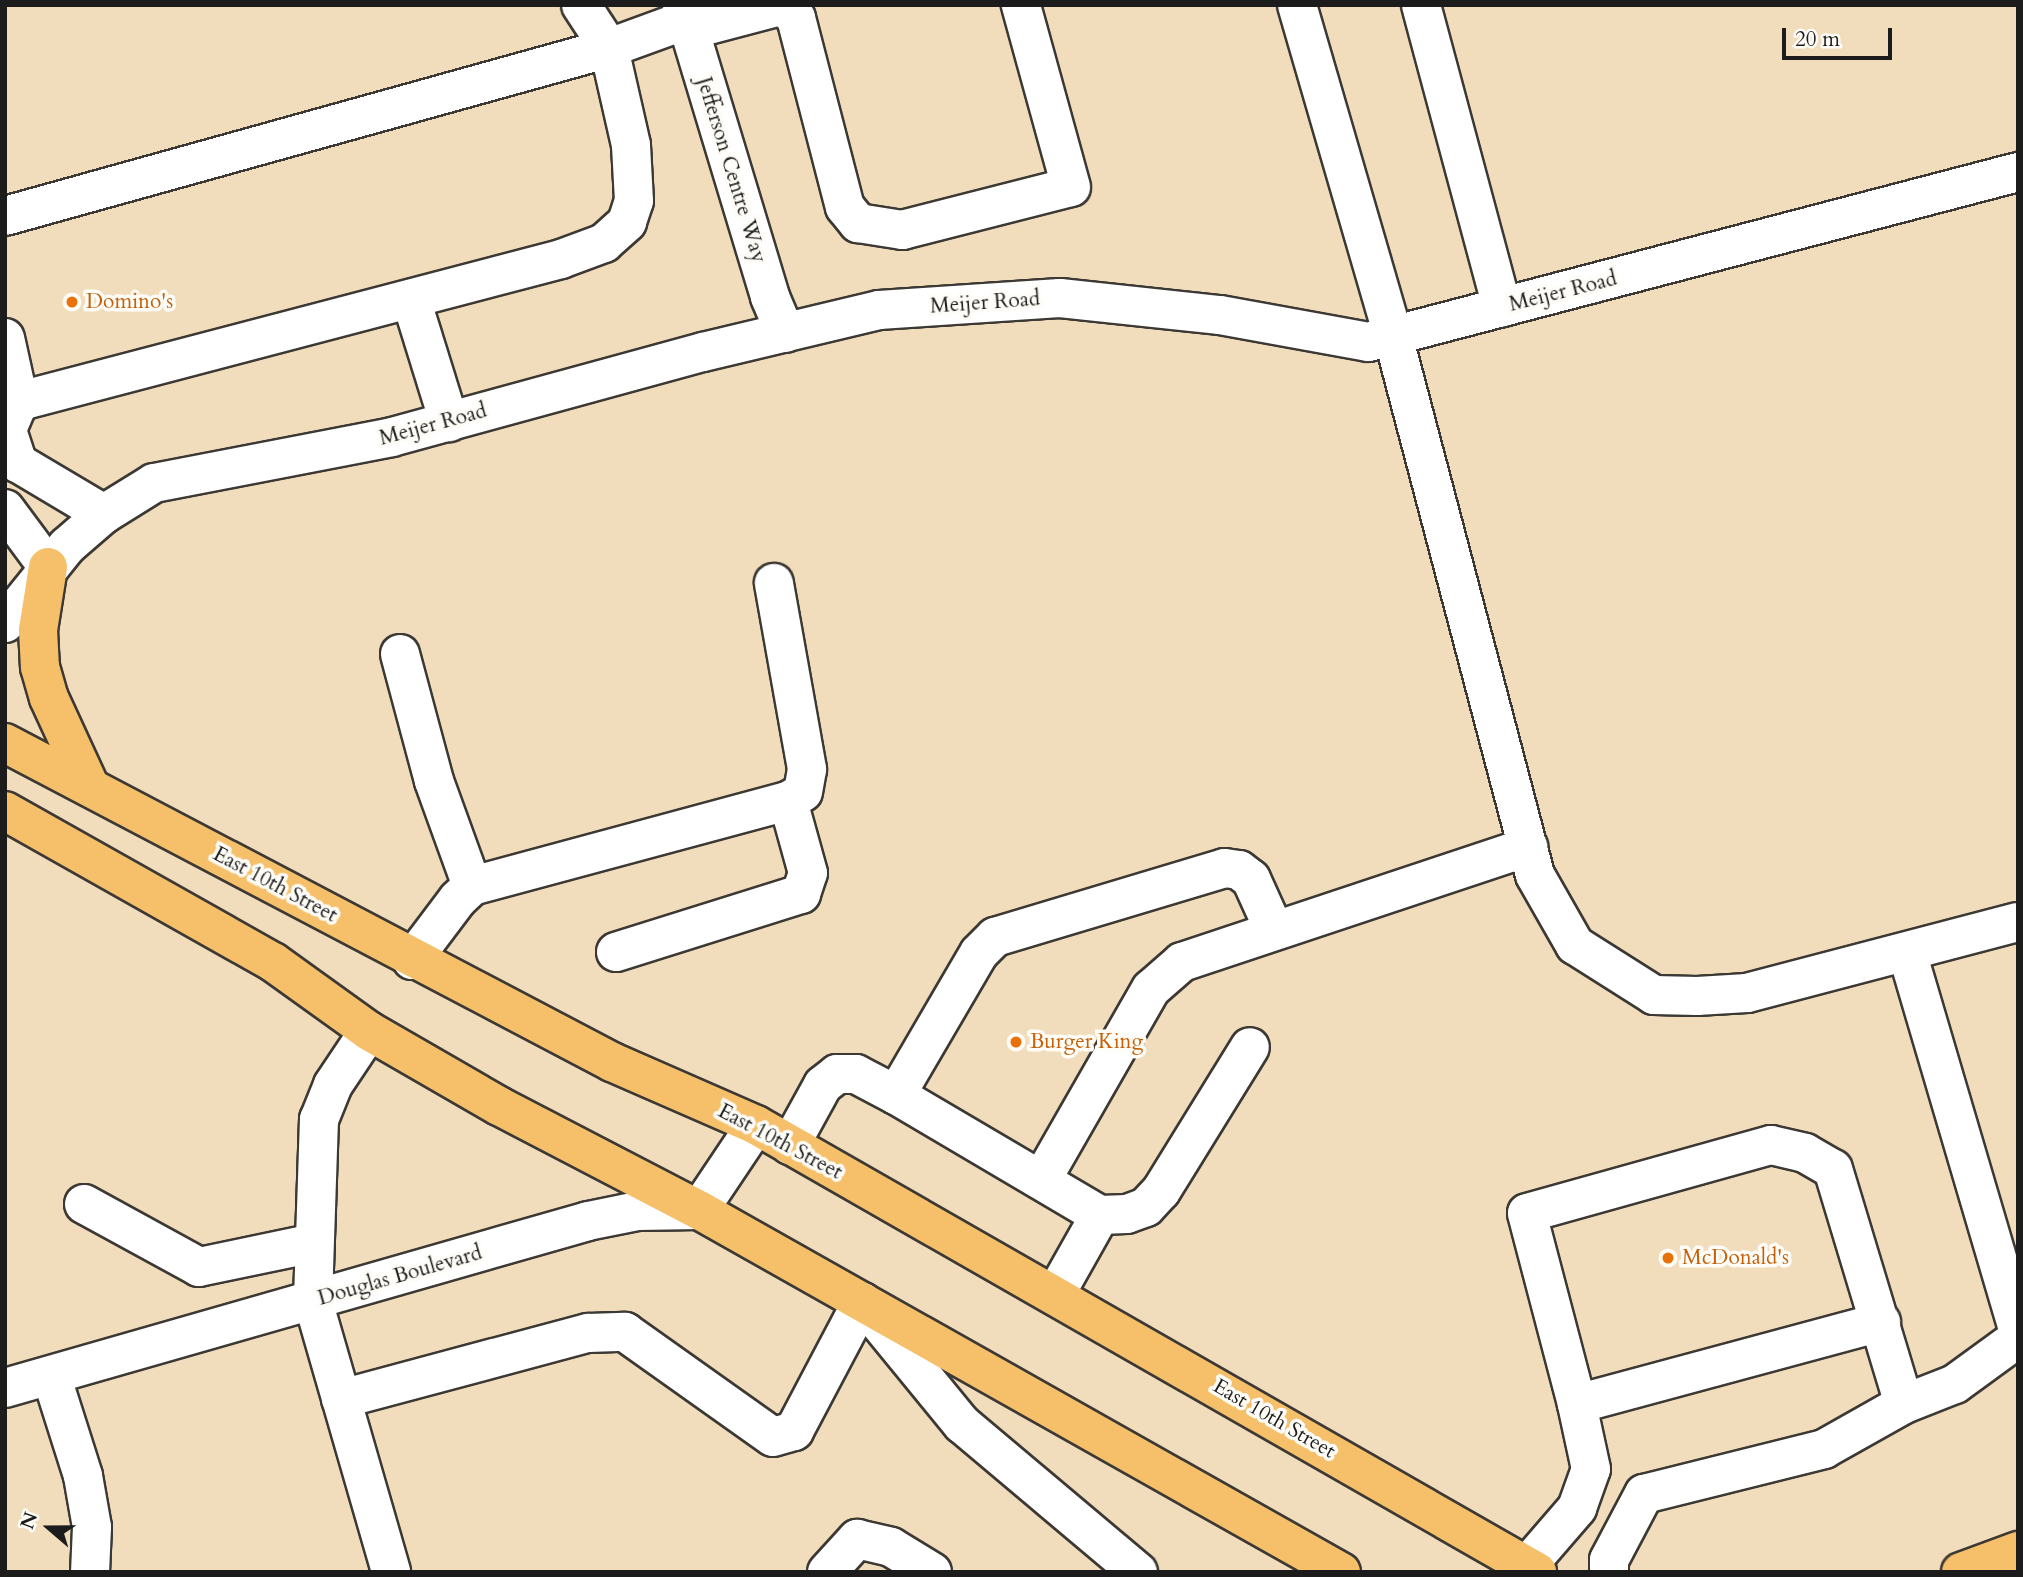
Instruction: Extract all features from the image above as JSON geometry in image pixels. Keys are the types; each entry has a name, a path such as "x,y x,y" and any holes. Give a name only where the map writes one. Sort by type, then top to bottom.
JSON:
{"main road":[{"path":"48,567 38,630 40,667 49,698 90,787"},
{"name":"East 10th Street","path":"5,743 412,960 537,1020 612,1062 756,1125 1532,1569"},
{"path":"5,811 273,962 369,1031 499,1106 699,1210 1341,1572"},
{"path":"1961,1572 2018,1551"}],"street":[{"path":"20,399 561,260 604,243 627,222 634,201 631,145 609,48 581,5"},
{"path":"5,216 609,48 686,18 784,6 796,18 845,207 858,223 902,230 1071,187 1021,5"},
{"path":"1297,5 1393,336 1535,875 1576,945 1654,995 1747,993 2018,922"},
{"path":"1421,5 1502,307"},
{"name":"Jefferson Centre Way","path":"686,18 785,333"},
{"name":"Meijer Road","path":"5,623 48,567 104,513 154,483 392,437 879,310 1060,298 1220,315 1369,342 2018,172"},
{"path":"411,299 449,422"},
{"path":"5,338 20,399 7,430 7,444 18,463 33,475 104,513"},
{"path":"5,509 48,567"},
{"path":"412,960 458,899 472,887 788,802 803,792 807,769 774,583"},
{"path":"400,654 434,781 472,887"},
{"path":"616,952 801,894 808,873 788,802"},
{"path":"1042,1179 1151,989 1182,962 1528,847"},
{"path":"896,1096 979,953 995,937 1225,868 1238,870 1251,879 1274,930"},
{"path":"1907,952 2018,1328"},
{"path":"369,1031 333,1085 319,1119 313,1301 391,1572"},
{"path":"790,1145 823,1085 837,1074 856,1074 1100,1214 1127,1214 1146,1207 1161,1191 1250,1047"},
{"path":"699,1210 756,1125"},
{"path":"1532,1569 1577,1508 1591,1469 1577,1404 1527,1213 1771,1145 1805,1153 1833,1169 1904,1404"},
{"path":"84,1204 199,1267 314,1243"},
{"name":"Douglas Boulevard","path":"5,1388 52,1378 588,1221 637,1211 699,1210"},
{"path":"1055,1295 1100,1214"},
{"path":"341,1399 587,1333 625,1332 773,1437 794,1431 862,1302 962,1424 1138,1572"},
{"path":"1577,1404 1881,1322"},
{"path":"1591,1469 1644,1494 1824,1449 1904,1404 1955,1384 2018,1338"},
{"path":"52,1378 83,1476 92,1527 90,1572"},
{"path":"1609,1572 1609,1560 1644,1494"},
{"path":"827,1572 857,1539 891,1547 932,1572"}],"place":[{"name":"Domino's","path":"72,302"},
{"name":"Burger King","path":"1016,1042"},
{"name":"McDonald's","path":"1668,1258"}]}
